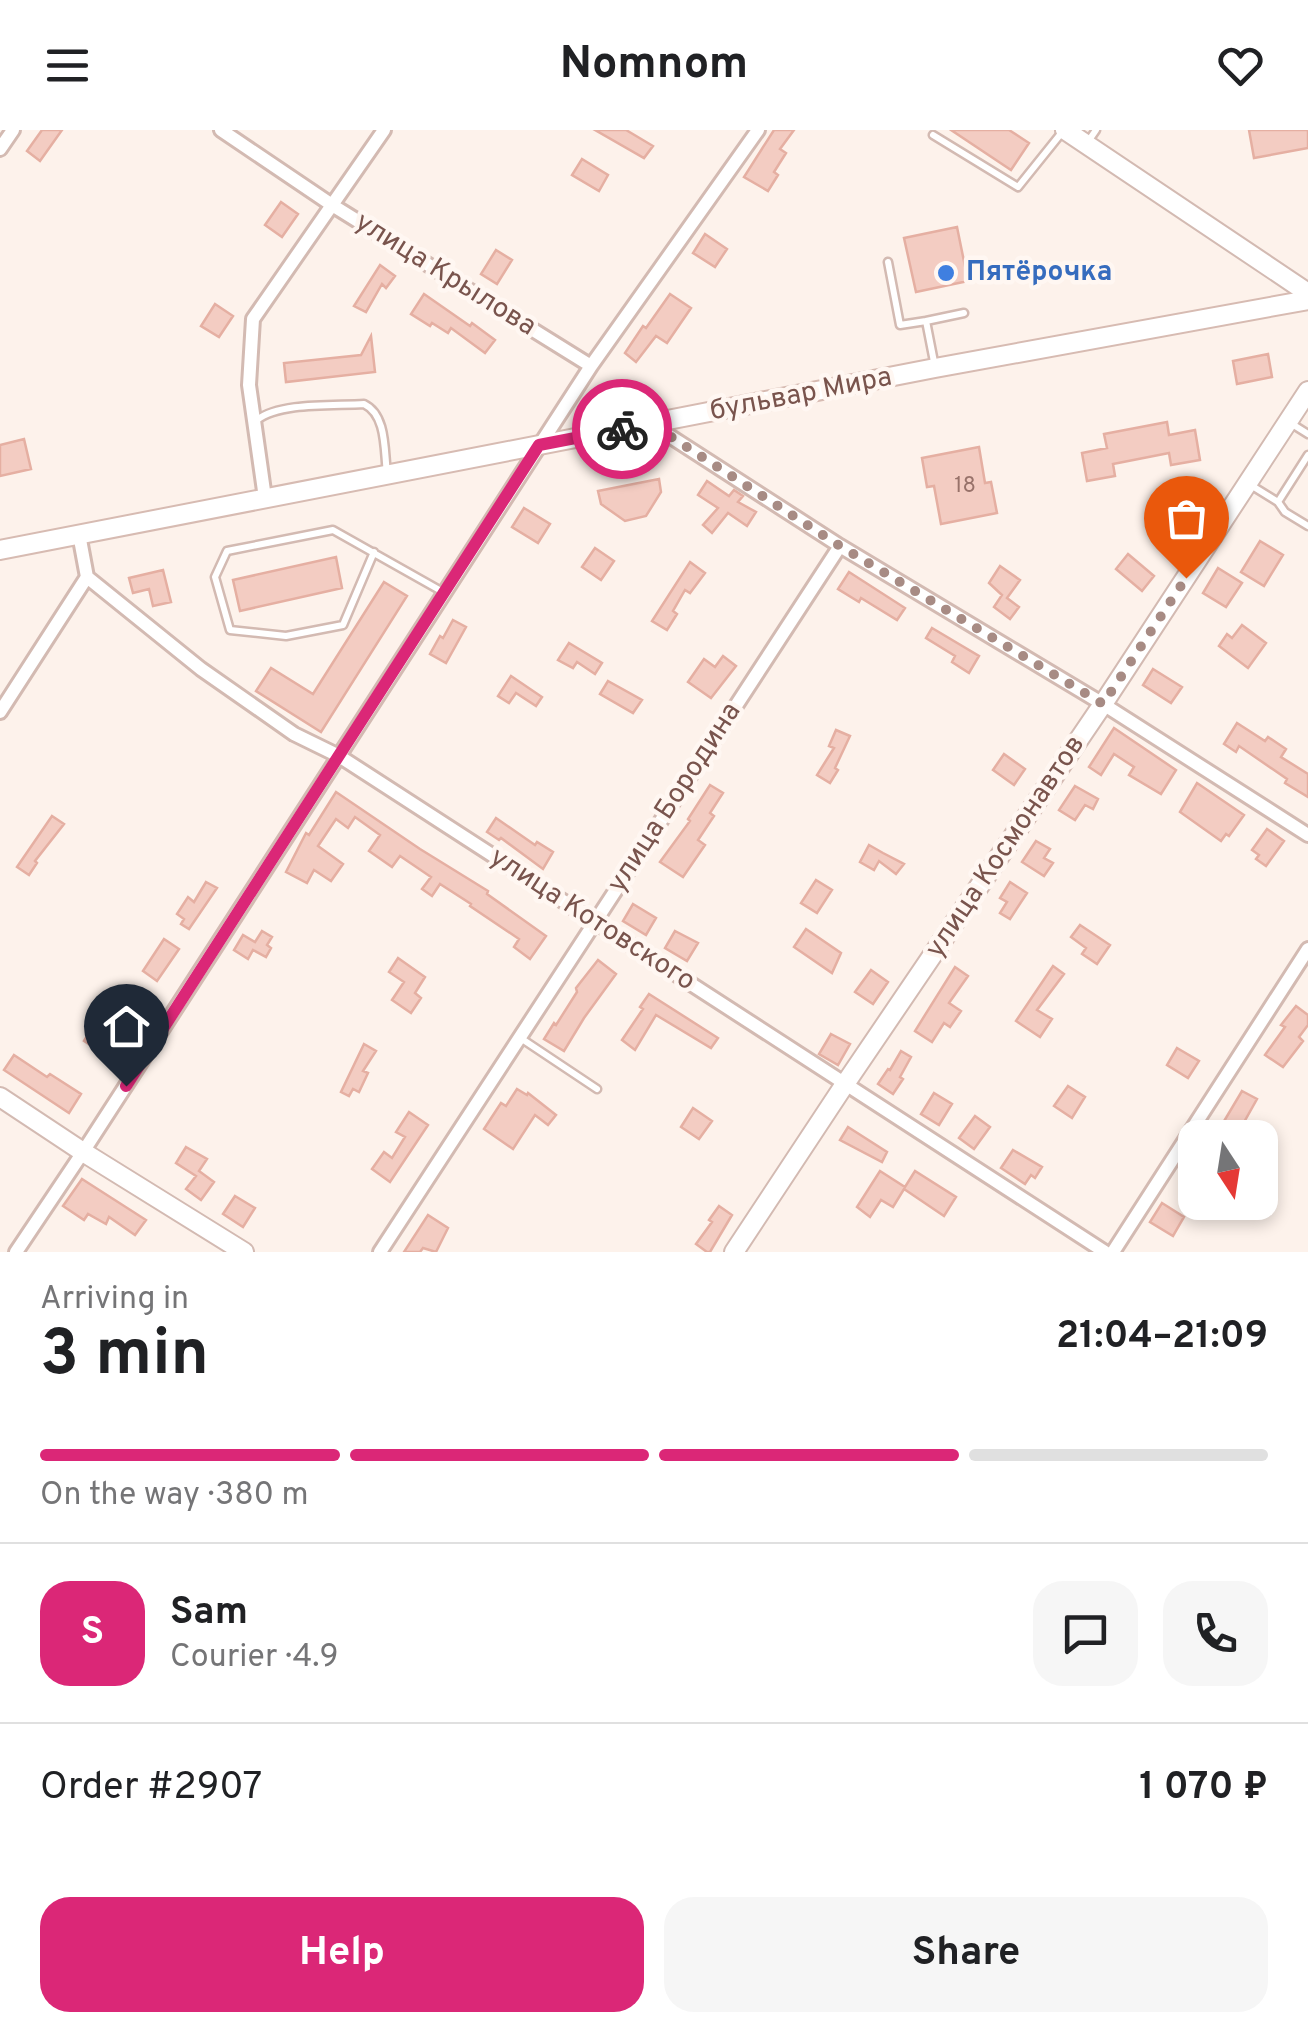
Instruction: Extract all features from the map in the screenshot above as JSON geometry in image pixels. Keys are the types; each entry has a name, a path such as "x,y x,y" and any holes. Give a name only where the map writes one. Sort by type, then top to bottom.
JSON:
{"street":[{"path":"1,147 12,130"},
{"name":"улица Крылова","path":"222,130 332,205 590,366"},
{"path":"265,498 248,385 253,319 384,130"},
{"path":"16,1252 590,366 758,130"},
{"path":"1064,130 1091,137 1308,296"},
{"name":"бульвар Мира","path":"0,550 1308,296"},
{"name":"улица Космонавтов","path":"734,1252 1103,704 1308,391"},
{"path":"651,424 840,546 1103,704 1308,835"},
{"path":"0,712 87,577 78,534"},
{"name":"улица Бородина","path":"380,1252 840,546"},
{"name":"улица Котовского","path":"87,577 201,669 294,734 338,756 1104,1252"},
{"path":"1113,1252 1308,949"},
{"path":"0,1096 244,1252"}],"lane":[{"path":"933,135 1018,187 1064,130"},
{"path":"888,262 900,324 964,313"},
{"path":"926,320 935,368"},
{"path":"254,423 280,410 364,404 371,407 380,421 387,474"},
{"path":"1288,421 1308,434"},
{"path":"1278,502 1308,455"},
{"path":"1248,483 1308,526"},
{"path":"374,552 342,625 286,636 230,630 215,576 227,552 334,530 374,552 444,592"},
{"path":"519,1037 597,1089"}],"building":[{"path":"42,130 62,130 40,161 27,151"},
{"path":"595,130 626,130 653,146 644,158"},
{"path":"774,130 794,130 780,149 786,153 768,191 744,177"},
{"path":"951,130 1009,130 1029,143 1011,170"},
{"path":"1249,130 1308,130 1308,148 1254,158"},
{"path":"582,159 608,175 599,191 572,175"},
{"path":"281,202 298,214 282,237 265,225"},
{"path":"957,227 968,281 916,292 904,238"},
{"path":"705,234 727,249 715,267 693,253"},
{"path":"496,250 512,260 497,284 481,274"},
{"path":"380,265 395,276 386,288 382,284 366,312 354,306"},
{"path":"424,294 495,340 485,353 451,328 448,333 411,314"},
{"path":"670,294 691,308 667,343 656,336 636,362 625,353"},
{"path":"215,304 233,316 219,337 201,326"},
{"path":"371,336 375,372 286,382 284,363 361,355"},
{"path":"1268,354 1272,377 1237,384 1233,361"},
{"path":"1167,422 1169,435 1195,430 1200,460 1171,465 1169,453 1113,464 1115,476 1087,481 1082,453 1107,448 1104,434"},
{"path":"24,439 31,469 0,476 0,445"},
{"path":"979,447 985,483 991,482 997,513 941,524 934,486 927,487 922,458"},
{"path":"659,479 661,492 646,516 625,521 601,504 598,491"},
{"path":"707,481 729,496 734,490 743,496 738,502 756,512 747,526 728,513 712,533 703,525 718,508 698,495"},
{"path":"524,508 550,524 538,543 512,527"},
{"path":"1260,541 1283,555 1264,586 1241,572"},
{"path":"595,548 614,561 601,580 582,567"},
{"path":"1128,554 1154,576 1142,591 1116,569"},
{"path":"336,557 342,588 240,611 233,580"},
{"path":"690,562 705,573 690,593 685,590 667,630 652,621"},
{"path":"1000,566 1020,580 1007,598 1019,607 1010,619 994,607 1002,595 989,583"},
{"path":"1218,568 1242,583 1226,607 1203,593"},
{"path":"163,570 171,602 153,606 149,589 133,593 129,578"},
{"path":"849,572 905,608 897,620 838,589"},
{"path":"384,582 407,596 321,732 256,691 271,668 313,694"},
{"path":"453,620 466,627 446,663 430,654"},
{"path":"1242,625 1266,643 1248,668 1219,646 1227,634 1232,638"},
{"path":"932,628 979,656 969,673 952,662 955,656 926,638"},
{"path":"569,643 602,663 595,674 577,662 573,668 558,660"},
{"path":"723,656 736,666 711,698 688,682 704,659 715,667"},
{"path":"1153,669 1182,687 1171,703 1143,685"},
{"path":"511,676 542,697 536,706 516,693 509,703 498,696"},
{"path":"608,681 642,700 633,713 600,694"},
{"path":"1237,723 1286,749 1281,757 1308,774 1308,797 1239,746 1236,752 1224,744"},
{"path":"1114,728 1176,770 1161,794 1129,775 1134,767 1114,754 1101,775 1089,767"},
{"path":"836,730 850,736 830,783 817,775 834,748 829,746"},
{"path":"1004,754 1025,769 1014,785 993,770"},
{"path":"1197,783 1244,815 1221,841 1180,812"},
{"path":"710,785 723,793 698,840 705,845 683,877 660,862"},
{"path":"1075,786 1098,799 1093,809 1085,805 1075,820 1059,810"},
{"path":"336,792 488,891 546,936 530,959 514,947 519,939 471,904 440,884 432,896 422,889 431,877 400,856 392,867 369,851 380,835 355,817 348,828 336,819 318,846 343,864 331,881 314,870 307,883 286,872 306,833 309,835"},
{"path":"52,816 64,824 29,875 17,867"},
{"path":"496,818 535,845 537,842 553,852 543,869 487,832"},
{"path":"1267,829 1284,841 1266,866 1252,850"},
{"path":"1036,841 1050,849 1044,858 1053,863 1044,876 1022,862"},
{"path":"869,845 904,864 896,874 879,861 874,870 860,862"},
{"path":"816,880 832,890 817,913 801,903"},
{"path":"206,882 217,888 189,929 181,924 184,919 177,914 188,897 194,902"},
{"path":"1010,882 1027,893 1010,919 1000,913 1007,902 1000,898"},
{"path":"633,904 656,918 646,935 623,921"},
{"path":"1080,925 1110,945 1097,964 1082,954 1086,948 1071,937"},
{"path":"806,929 841,953 832,973 794,947"},
{"path":"262,931 272,937 266,957 253,950 248,959 234,950 243,935 255,942"},
{"path":"675,931 698,943 687,961 665,948"},
{"path":"164,939 179,949 157,981 143,971"},
{"path":"398,958 425,977 415,993 421,998 411,1013 392,1000 404,982 389,972"},
{"path":"598,960 616,974 564,1051 544,1039"},
{"path":"1053,966 1064,974 1037,1010 1052,1019 1040,1037 1016,1021"},
{"path":"955,967 968,976 949,1003 961,1011 950,1027 944,1023 932,1042 915,1031"},
{"path":"871,970 888,982 873,1004 855,992"},
{"path":"649,994 718,1038 711,1048 656,1015 635,1050 622,1040"},
{"path":"1296,1006 1308,1015 1308,1025 1299,1037 1303,1041 1283,1067 1265,1055"},
{"path":"97,1020 112,1030 107,1037 117,1043 108,1057 84,1041"},
{"path":"831,1034 850,1044 838,1065 819,1054"},
{"path":"364,1044 376,1051 363,1071 368,1073 359,1092 353,1089 349,1096 341,1092"},
{"path":"1177,1048 1199,1061 1188,1078 1167,1065"},
{"path":"901,1051 911,1057 893,1094 878,1084"},
{"path":"14,1055 81,1094 69,1113 4,1070"},
{"path":"1068,1086 1085,1097 1072,1118 1054,1106"},
{"path":"517,1089 556,1115 548,1125 535,1115 513,1149 484,1129 501,1103 506,1106"},
{"path":"1242,1091 1257,1099 1245,1120 1225,1120"},
{"path":"934,1093 952,1104 939,1125 921,1114"},
{"path":"693,1108 712,1121 699,1139 681,1127"},
{"path":"409,1112 428,1125 390,1182 372,1169 384,1152 392,1158 405,1137 396,1132"},
{"path":"975,1116 990,1127 974,1149 959,1138"},
{"path":"848,1127 887,1152 882,1162 840,1140"},
{"path":"186,1147 207,1159 199,1171 214,1182 201,1200 186,1189 196,1176 176,1163"},
{"path":"1013,1150 1042,1167 1025,1184 1001,1168"},
{"path":"880,1171 905,1187 915,1171 956,1197 944,1216 904,1189 893,1207 881,1200 870,1217 857,1207"},
{"path":"82,1179 146,1220 135,1235 109,1217 106,1224 88,1214 84,1220 63,1206"},
{"path":"235,1196 255,1208 243,1227 223,1214"},
{"path":"1162,1203 1182,1220 1173,1236 1150,1222"},
{"path":"719,1206 732,1215 707,1252 696,1244"},
{"path":"428,1215 448,1228 436,1252 423,1248 420,1252 404,1252"}],"way so far":[{"path":"622,429 651,424 840,546 1103,704 1186,578"}],"place":[{"name":"Пятёрочка","path":"946,273"}],"route":[{"path":"126,1086 539,445 622,429"}]}
